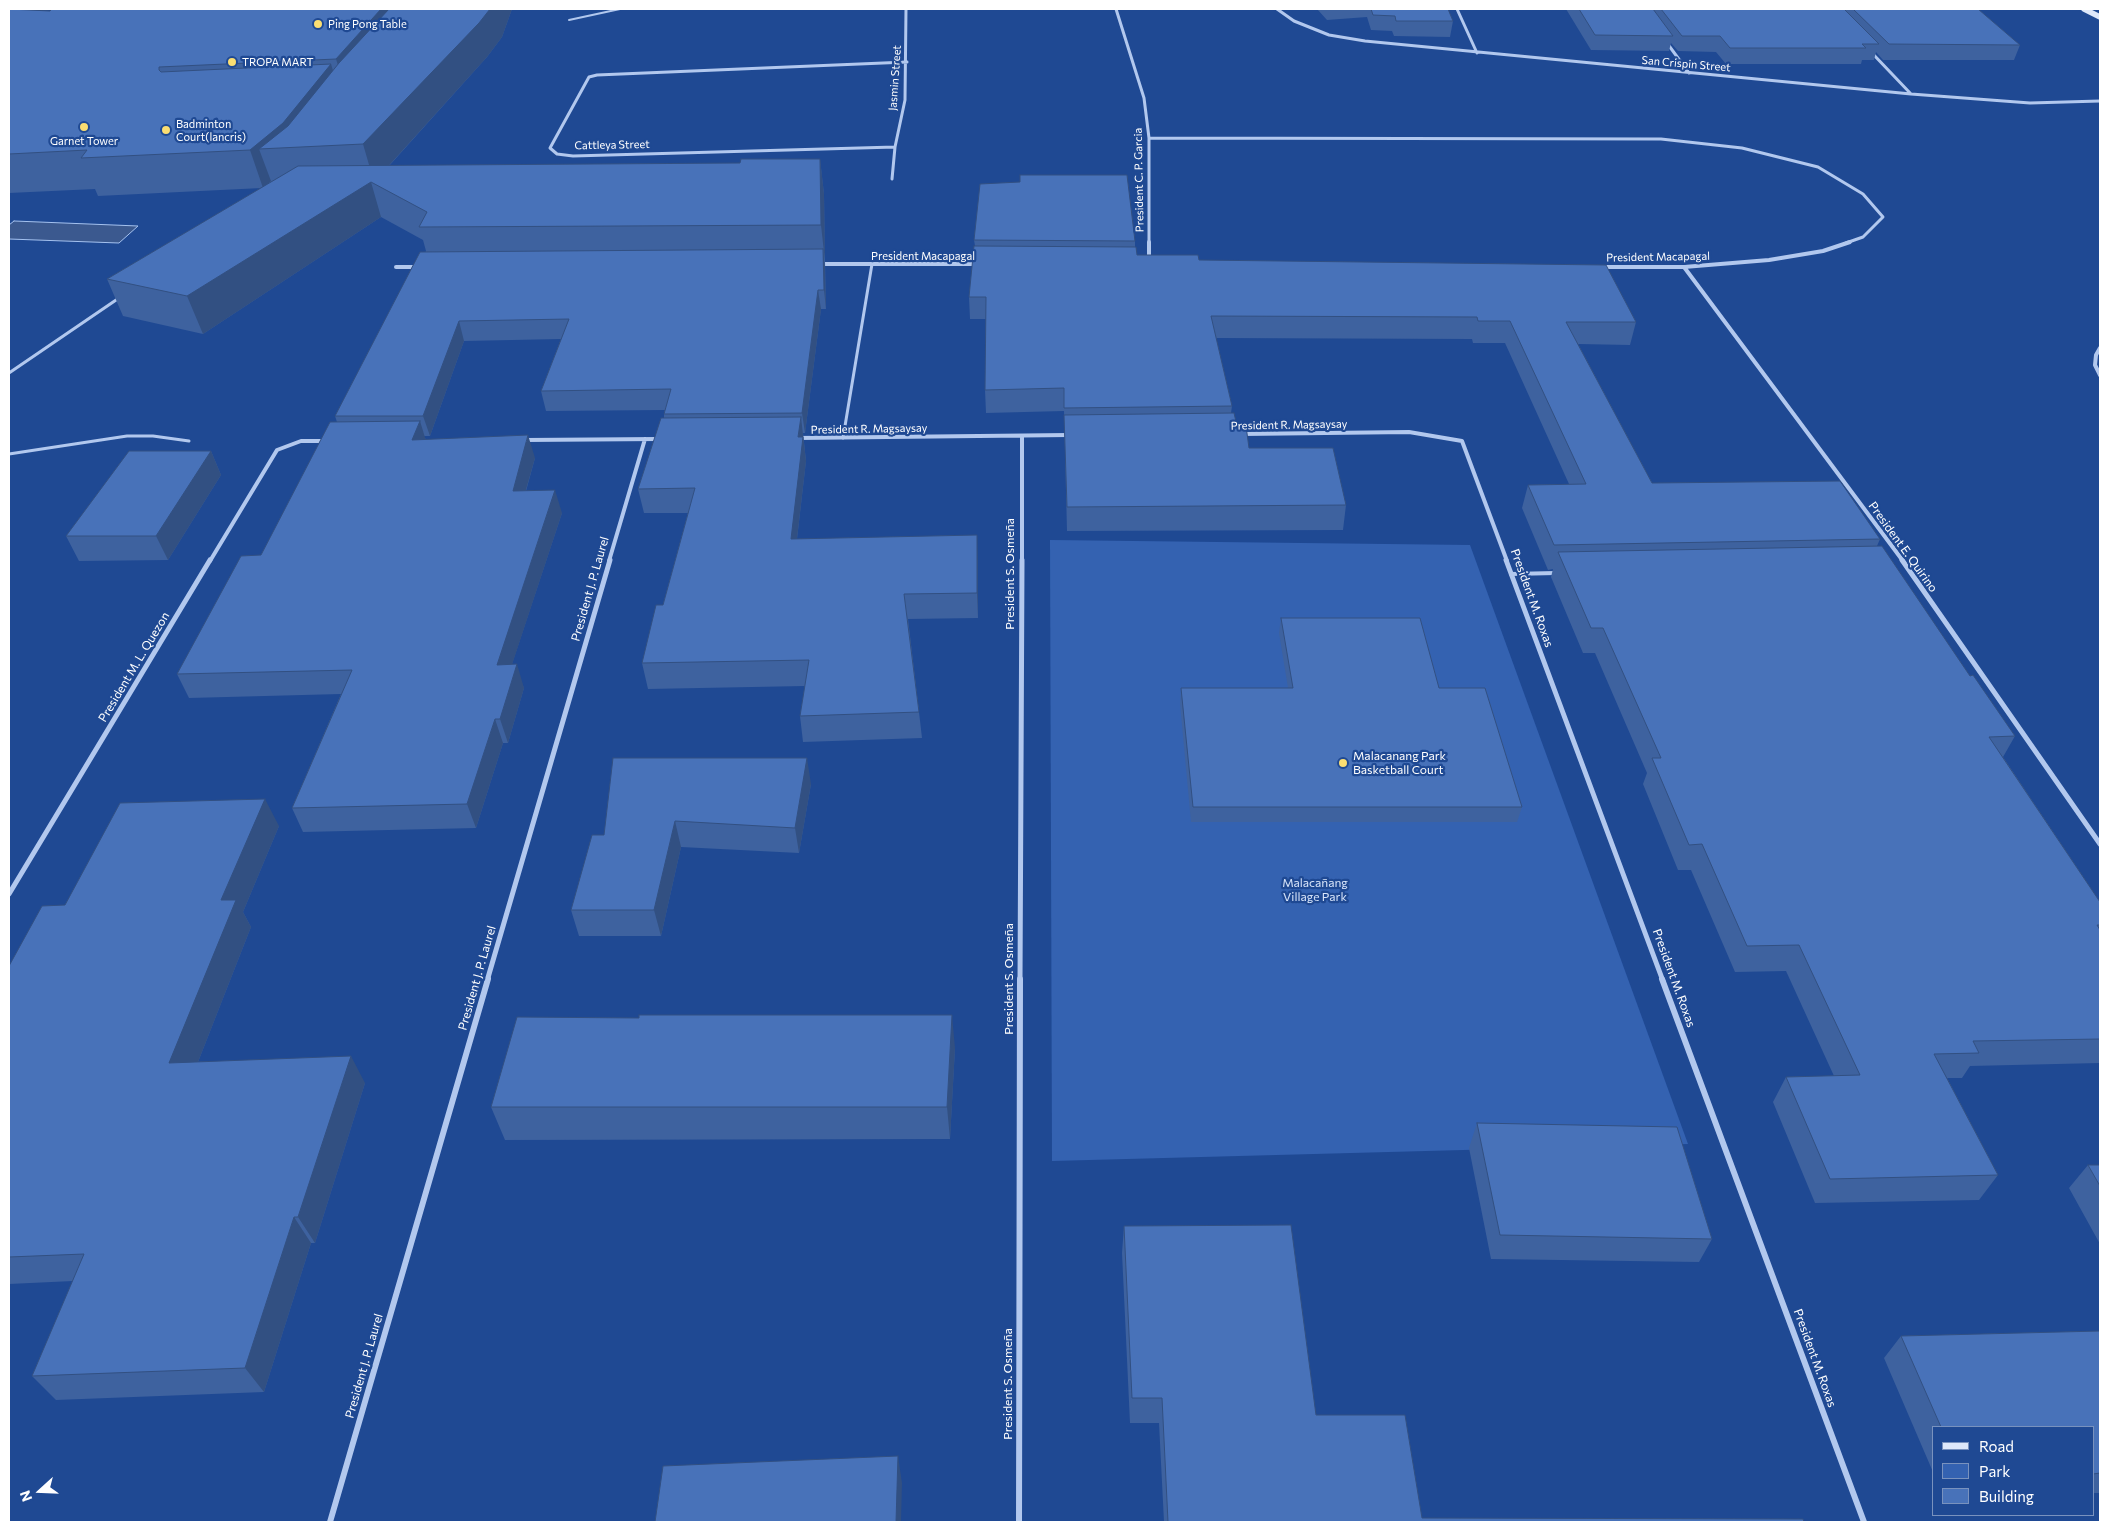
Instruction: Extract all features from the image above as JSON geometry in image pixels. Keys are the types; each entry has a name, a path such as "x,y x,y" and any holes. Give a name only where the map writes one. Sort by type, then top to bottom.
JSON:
{"street":[{"name":"Jasmin Street","path":"892,179 895,147 905,100 907,62 906,9"},
{"name":"President C. P. Garcia","path":"1116,9 1144,98 1149,138 1150,265"},
{"name":"San Crispin Street","path":"1277,9 1294,20 1329,35 1366,41 1911,94 2030,103 2100,101"},
{"path":"1457,9 1477,53"},
{"path":"2084,9 2100,17"},
{"path":"1666,41 1689,73"},
{"path":"1870,51 1911,94"},
{"name":"Cattleya Street","path":"895,147 573,156 557,154 550,148 589,77 597,75 907,62"},
{"name":"President Macapagal","path":"1149,138 1661,140 1742,148 1818,167 1863,194 1883,217 1864,237 1823,251 1769,260 1684,267 1595,266"},
{"name":"President Macapagal","path":"812,264 981,264"},
{"path":"396,267 426,267"},
{"name":"President E. Quirino","path":"1684,267 1906,566 2100,844"},
{"path":"2100,348 2096,355 2095,365 2100,375"},
{"name":"President R. Magsaysay","path":"1240,434 1409,432 1462,441"},
{"name":"President S. Osmeña","path":"1019,1522 1022,436"},
{"name":"President R. Magsaysay","path":"794,438 1071,436"},
{"name":"President J. P. Laurel","path":"330,1522 645,439"},
{"path":"517,440 665,439"},
{"name":"President M. L. Quezon","path":"9,894 277,450 301,441 331,441"},
{"name":"President M. Roxas","path":"1462,441 1864,1522"}],"lane":[{"path":"568,20 620,9"},
{"path":"843,438 872,264"},
{"path":"9,373 124,295"},
{"path":"9,454 127,436 153,436 189,441"},
{"path":"1896,566 1906,566"},
{"path":"1511,574 1561,573"}],"green space":[{"name":"Malacañang Village Park","path":"1050,540 1470,545 1688,1144 1052,1161"}],"shaded area":[{"path":"14,221 138,226 119,243 9,239 9,225"}],"building":[{"path":"9,9 50,11 52,9 381,9 336,59 159,67 161,72 331,64 283,123 250,150 81,158 87,150 9,154"},
{"path":"389,9 490,9 479,23 363,144 259,149 288,126 339,63"},
{"path":"1371,9 1448,9 1453,21 1396,21 1395,16 1373,15"},
{"path":"1579,9 1653,9 1673,36 1595,35"},
{"path":"1661,9 1844,9 1879,44 1862,44 1866,48 1730,48 1720,36 1682,36"},
{"path":"1853,9 1978,9 2020,45 1889,44"},
{"path":"741,159 820,159 821,225 419,227 427,212 371,182 187,296 107,279 298,166 740,163"},
{"path":"1020,175 1127,175 1135,241 974,240 980,184 1020,182"},
{"path":"974,246 1136,247 1137,255 1198,255 1199,260 1606,265 1636,322 1566,322 1652,483 1840,481 1880,539 1554,545 1528,485 1586,484 1510,321 1478,321 1477,317 1211,316 1232,406 1064,408 1064,388 985,390 986,297 969,297"},
{"path":"823,249 824,290 818,290 802,413 664,414 671,389 541,391 569,319 459,321 423,416 335,416 420,252"},
{"path":"1234,413 1237,426 1246,426 1249,448 1333,448 1346,505 1067,507 1064,415"},
{"path":"801,417 798,437 803,437 791,539 977,535 977,593 904,594 919,712 800,716 809,660 642,663 656,605 663,605 695,488 638,489 661,418"},
{"path":"420,421 412,440 528,435 513,491 555,490 497,665 517,664 500,719 495,719 467,804 292,808 352,670 177,674 241,556 261,555 330,422"},
{"path":"129,451 211,451 156,536 66,536"},
{"path":"1882,546 1970,676 1973,675 2015,736 1989,737 2100,902 2100,925 2097,925 2100,930 2100,1039 1973,1041 1979,1053 1934,1054 1998,1175 1830,1179 1786,1077 1860,1075 1799,945 1747,946 1702,844 1689,845 1652,758 1661,758 1603,628 1591,628 1558,552"},
{"name":"Malacanang Park Basketball Court","path":"1281,618 1420,618 1439,688 1485,688 1522,807 1193,807 1181,688 1293,688"},
{"path":"613,758 807,758 795,828 675,821 654,910 571,910 592,835 604,835"},
{"path":"265,799 221,900 236,900 169,1063 351,1056 298,1217 294,1217 245,1368 32,1376 84,1254 9,1257 9,966 42,906 65,905 120,803"},
{"path":"639,1015 952,1015 947,1107 491,1107 517,1017 639,1018"},
{"path":"1477,1123 1677,1127 1712,1239 1500,1235"},
{"path":"2088,1165 2100,1165 2100,1186"},
{"path":"1291,1225 1316,1415 1405,1415 1422,1518 1803,1519 1804,1522 1168,1522 1162,1398 1132,1398 1124,1226"},
{"path":"2100,1331 2100,1473 2094,1474 2094,1426 1941,1426 1901,1336"},
{"path":"898,1456 896,1522 655,1522 663,1466"}],"place":[{"name":"Ping Pong Table","path":"318,24"},
{"name":"TROPA MART","path":"232,62"},
{"name":"Garnet Tower","path":"84,127"},
{"name":"Badminton Court(lancris)","path":"166,130"},
{"name":"Malacanang Park Basketball Court","path":"1343,763"}]}
